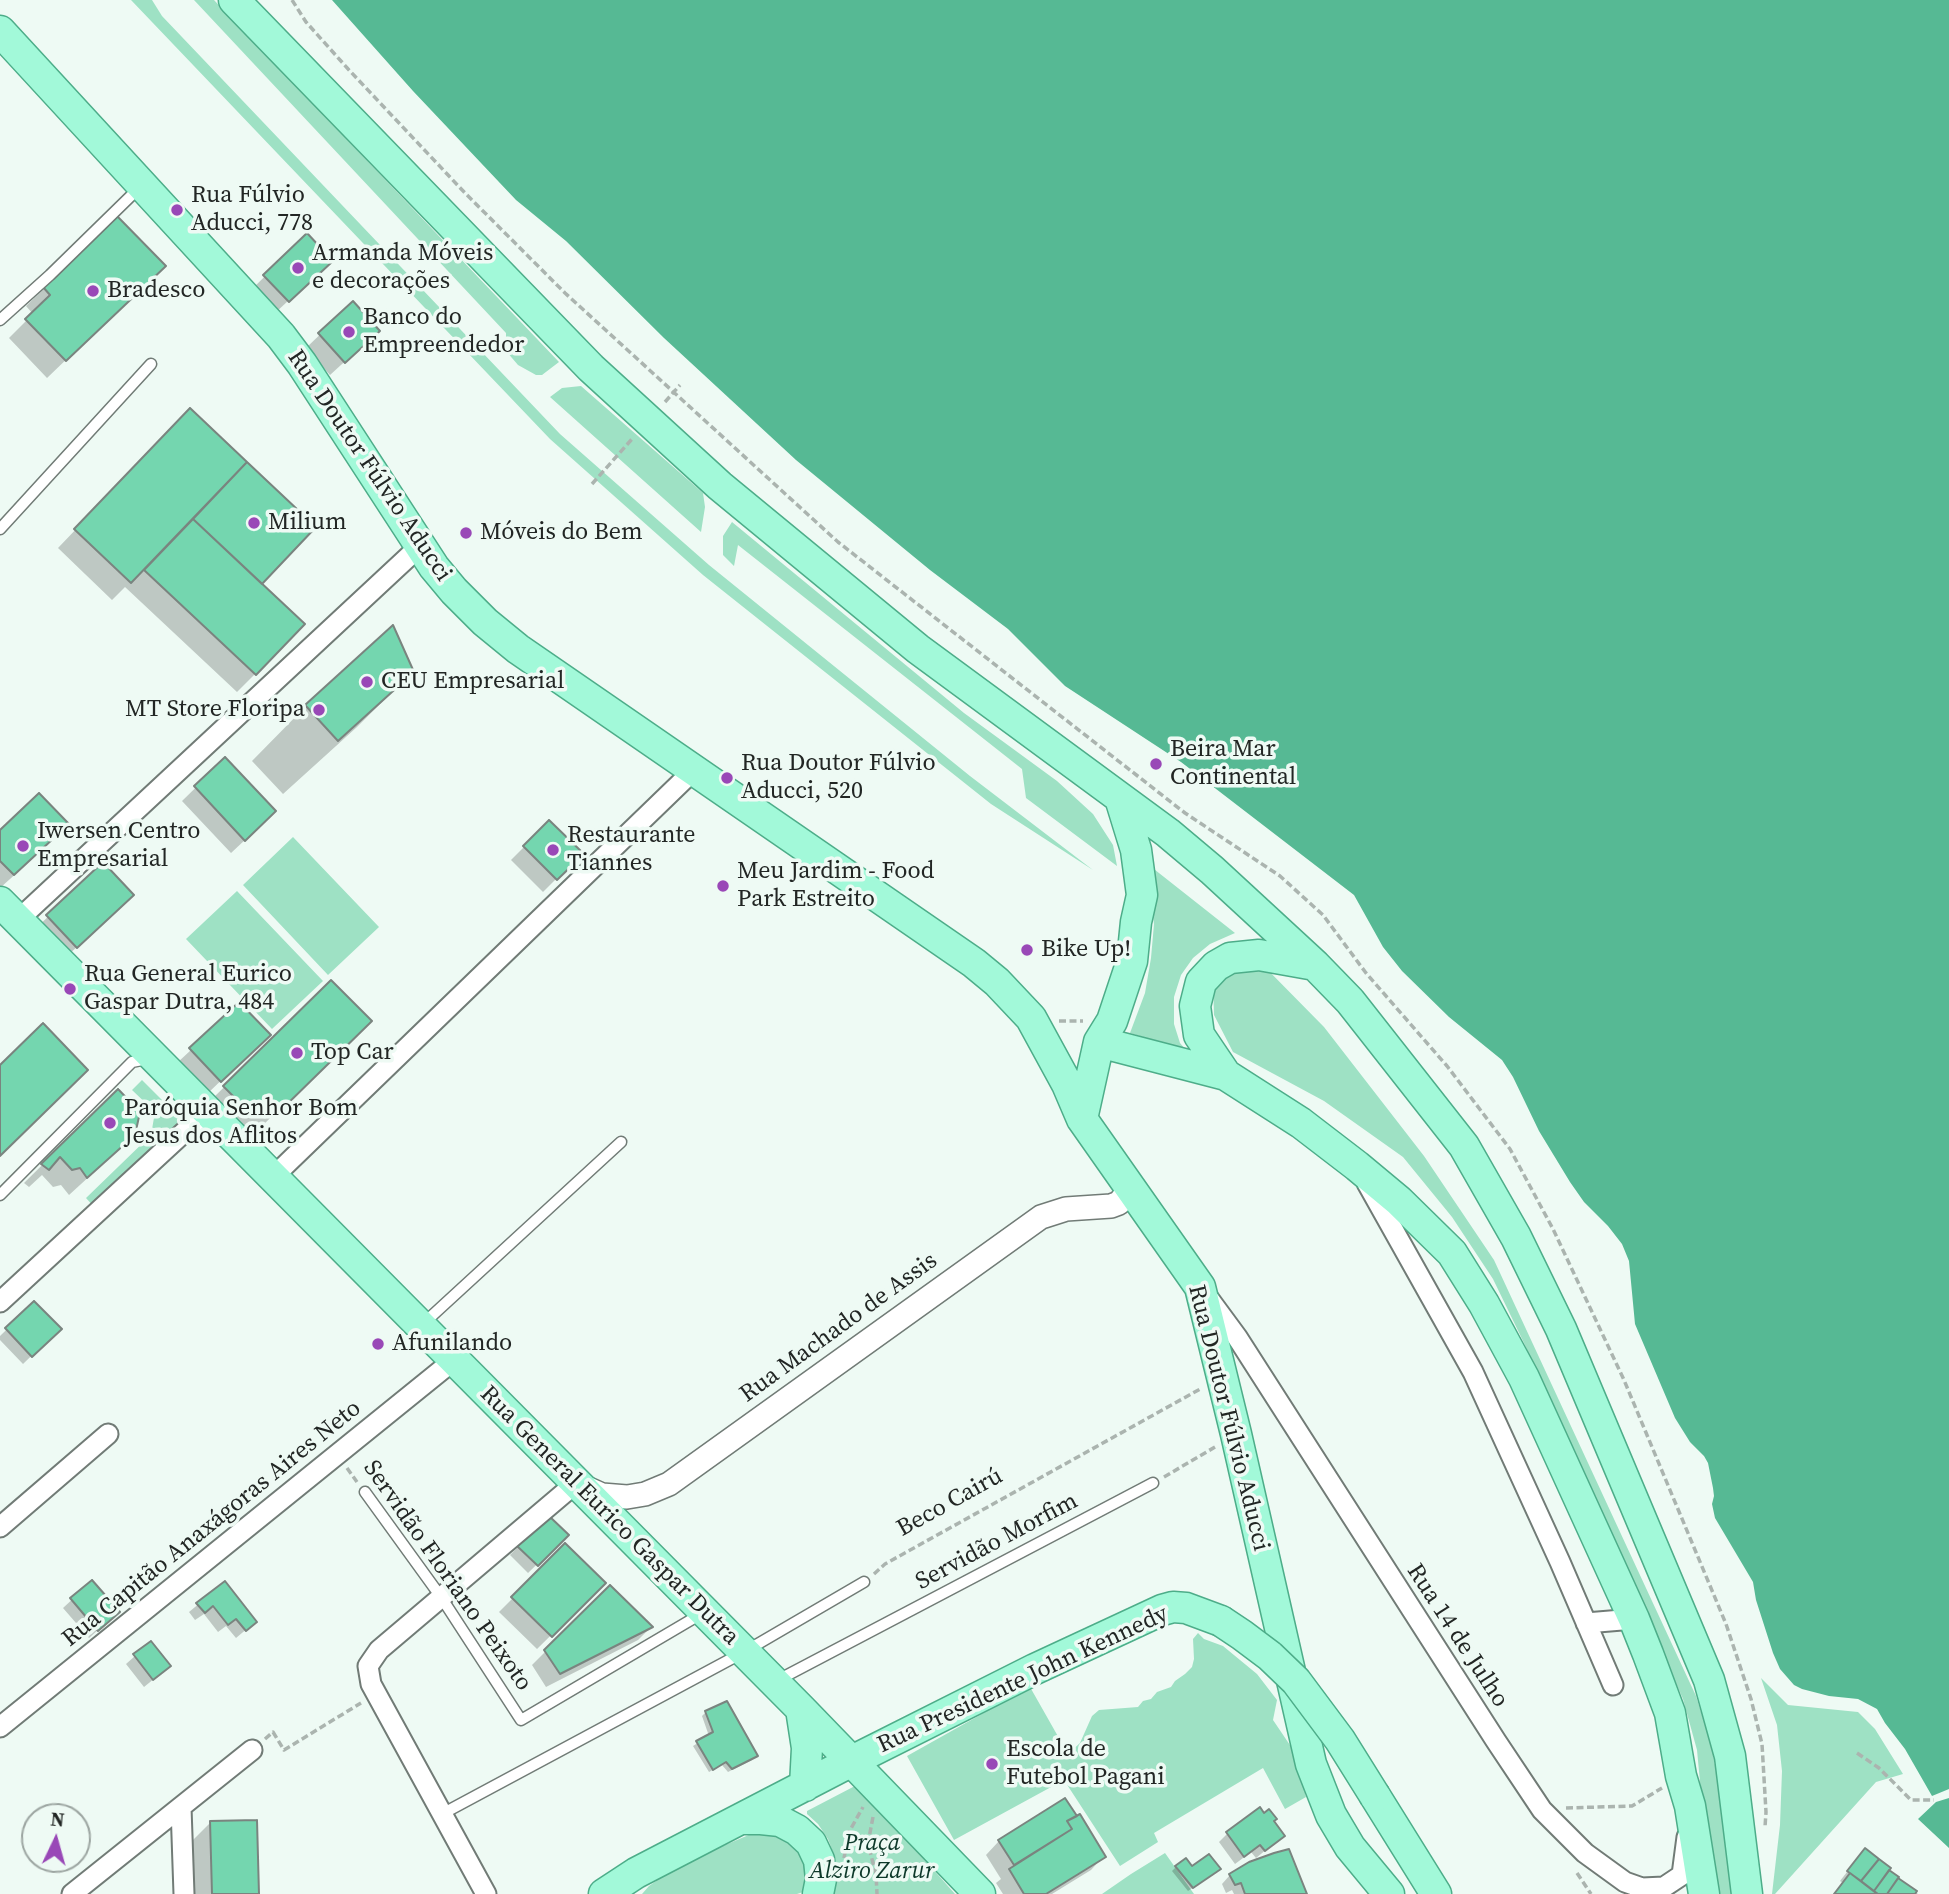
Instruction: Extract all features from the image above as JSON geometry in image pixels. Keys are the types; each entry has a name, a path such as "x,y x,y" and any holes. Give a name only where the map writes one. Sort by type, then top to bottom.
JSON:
{"main road":[{"path":"233,0 591,368 720,486 918,649 1168,834 1212,870 1315,965 1350,1002 1464,1146 1516,1237 1561,1329 1709,1680 1730,1756 1747,1894"},
{"name":"Rua Doutor Fúlvio Aducci","path":"0,31 281,336 434,567 485,622 517,649 974,963 997,982 1031,1018 1067,1084 1082,1119 1200,1287 1237,1434 1311,1764 1331,1815 1350,1847 1389,1894"},
{"path":"1082,1119 1099,1042 1112,1021 1132,961 1142,895 1136,850 1120,798"},
{"name":"Rua General Eurico Gaspar Dutra","path":"9,911 801,1709 875,1802 963,1894"},
{"path":"1227,1074 1199,1035 1195,1006 1201,982 1216,966 1230,958 1259,955 1315,965"},
{"path":"1099,1042 1227,1074 1301,1123 1357,1166 1399,1201 1452,1253 1484,1304 1524,1378 1634,1619 1670,1713 1681,1776 1690,1807 1704,1894"},
{"name":"Rua Presidente John Kennedy","path":"604,1894 636,1873 1035,1670 1161,1610 1186,1608 1221,1621 1270,1656 1296,1681 1340,1740 1436,1894"},
{"path":"801,1709 807,1748 805,1786"},
{"name":"Rua General Eurico Gaspar Dutra","path":"847,1764 980,1894"},
{"path":"741,1819 780,1821 797,1830 811,1843 819,1860 821,1879 818,1894"}],"street":[{"path":"9,911 420,546"},
{"path":"272,1177 694,770"},
{"path":"0,1301 207,1111"},
{"path":"1357,1166 1473,1373 1613,1685"},
{"name":"Rua Machado de Assis","path":"576,1483 601,1495 614,1497 645,1494 669,1484 1041,1217 1066,1209 1111,1206 1119,1203 1130,1189"},
{"name":"Rua 14 de Julho","path":"1200,1287 1237,1337 1542,1810 1585,1853 1625,1882 1654,1889 1664,1887 1682,1875 1690,1807"},
{"name":"Rua Capitão Anaxágoras Aires Neto","path":"0,1727 454,1360"},
{"path":"0,1527 108,1434"},
{"path":"486,1894 371,1684 368,1665 379,1650 576,1483"},
{"path":"1587,1623 1634,1619"},
{"path":"72,1894 252,1750"},
{"path":"181,1807 184,1894"}],"lane":[{"path":"0,320 142,186"},
{"path":"0,529 151,364"},
{"path":"0,1195 132,1062 154,1057"},
{"path":"421,1326 621,1142"},
{"name":"Servidão Morfim","path":"774,1682 1153,1483"},
{"name":"Servidão Floriano Peixoto","path":"365,1492 441,1597 521,1720 705,1612"},
{"path":"442,1814 744,1651 864,1582"}],"path":[{"name":"Beco Cairú","path":"864,1582 885,1564 1182,1398"},
{"path":"1153,1483 1237,1434"},
{"name":"Servidão Floriano Peixoto","path":"337,1454 365,1492"},
{"path":"252,1750 273,1732 284,1750 363,1701"},
{"path":"1857,1753 1879,1768 1911,1800 1934,1800"},
{"path":"1542,1810 1632,1806 1681,1776"},
{"path":"842,1868 849,1832 859,1813 875,1802"},
{"path":"875,1802 869,1838 877,1894"}],"green space":[{"path":"131,0 152,0 162,16 560,434 709,565 970,776 1093,870 991,804 703,575 550,439"},
{"path":"194,0 214,0 559,362 542,375 536,375 518,365 506,351 506,333"},
{"path":"581,386 703,493 705,507 701,532 550,397 562,388"},
{"path":"732,522 964,713 1057,781 1093,814 1113,845 1117,866 1026,798 1022,769 738,545 734,566 723,555 723,536"},
{"path":"293,837 379,927 328,975 243,885"},
{"path":"1145,862 1235,933 1210,944 1193,958 1181,975 1174,997 1174,1024 1180,1043 1186,1050 1130,1033 1145,993 1154,924"},
{"path":"237,891 323,981 272,1029 186,939"},
{"path":"1259,961 1324,1027 1424,1156 1494,1260 1696,1696 1712,1747 1720,1795 1745,1894 1698,1894 1702,1803 1697,1750 1683,1699 1493,1279 1452,1217 1403,1157 1324,1101 1233,1052 1214,1015 1213,980"},
{"path":"142,1080 184,1122 95,1208 86,1198 151,1135 155,1112 132,1090"},
{"path":"1198,1633 1204,1639 1223,1646 1257,1674 1277,1700 1273,1720 1296,1754 1306,1797 1285,1809 1263,1768 1154,1833 1158,1842 1120,1866 1064,1780 954,1840 907,1756 1030,1687 1068,1754 1080,1743 1092,1716 1099,1710 1138,1707 1157,1692 1171,1687 1185,1674 1192,1667 1193,1639"},
{"path":"1761,1678 1788,1705 1858,1712 1875,1729 1903,1774 1876,1782 1775,1894 1772,1894 1780,1825 1782,1771 1777,1725"},
{"name":"Praça Alziro Zarur","path":"857,1787 878,1807 955,1894 827,1894 836,1869 834,1855 828,1839 807,1811"},
{"name":"Praça Alziro Zarur","path":"758,1831 769,1831 808,1853 806,1887 803,1892 642,1894 669,1872"},
{"path":"1165,1853 1194,1894 1102,1894 1131,1874"}],"shaded area":[{"path":"332,0 1949,0 1949,1789 1932,1796 1905,1749 1877,1709 1858,1699 1829,1696 1802,1689 1794,1685 1780,1669 1756,1600 1753,1582 1715,1518 1708,1463 1675,1418 1635,1324 1629,1261 1622,1244 1584,1202 1570,1182 1539,1131 1502,1060 1449,1017 1402,971 1383,947 1354,895 1181,762 1065,686 1008,629 930,570 796,460 664,338 566,241 516,200"},
{"path":"1949,1798 1949,1848 1918,1819 1936,1802"}],"building":[{"name":"Bradesco","path":"117,216 166,266 66,361 25,319 50,295 43,287"},
{"name":"Armanda Móveis e decorações","path":"307,233 333,261 289,302 263,275"},
{"name":"Banco do Empreendedor","path":"353,301 380,331 345,363 318,333"},
{"path":"190,408 247,462 131,583 74,529"},
{"name":"Milium","path":"247,462 316,527 262,584 193,519"},
{"path":"193,519 305,624 256,675 144,570"},
{"name":"CEU Empresarial","path":"393,625 414,672 338,741 305,705"},
{"path":"225,757 276,811 245,841 194,786"},
{"name":"Iwersen Centro Empresarial","path":"39,793 69,824 14,875 0,861 0,830"},
{"name":"Restaurante Tiannes","path":"549,820 584,854 557,880 523,846"},
{"path":"103,862 134,895 77,948 46,915"},
{"name":"Top Car","path":"331,980 372,1021 275,1116 253,1116 223,1086"},
{"path":"239,1002 271,1035 221,1082 189,1048"},
{"path":"43,1023 88,1070 0,1156 0,1065"},
{"name":"Paróquia Senhor Bom Jesus dos Aflitos","path":"118,1089 140,1112 135,1135 87,1178 80,1168 72,1170 60,1157 49,1170 41,1164"},
{"path":"34,1301 62,1329 32,1357 5,1328"},
{"path":"548,1515 569,1535 538,1566 517,1546"},
{"path":"565,1543 606,1583 552,1637 511,1597"},
{"path":"92,1580 120,1612 98,1631 70,1598"},
{"path":"225,1581 257,1622 246,1631 236,1619 228,1625 213,1606 205,1613 196,1603"},
{"path":"610,1585 653,1627 560,1674 544,1650"},
{"path":"151,1641 171,1666 153,1680 133,1654"},
{"path":"727,1701 758,1756 732,1769 726,1762 713,1770 696,1741 713,1732 705,1711"},
{"path":"1065,1798 1077,1816 1067,1821 1072,1829 1014,1865 998,1840"},
{"path":"1260,1807 1264,1813 1269,1809 1285,1836 1265,1851 1260,1845 1244,1857 1226,1832"},
{"path":"1080,1814 1106,1857 1046,1894 1024,1894 1009,1869 1072,1829 1067,1821"},
{"path":"257,1820 259,1894 212,1894 210,1821"},
{"path":"1865,1848 1879,1859 1861,1881 1847,1871"},
{"path":"1289,1849 1307,1894 1245,1894 1241,1883 1235,1885 1229,1874 1249,1862"},
{"path":"1209,1854 1221,1869 1193,1888 1175,1866 1186,1858 1192,1866"},
{"path":"1879,1859 1891,1868 1874,1891 1861,1881"},
{"path":"1889,1870 1899,1877 1887,1894 1878,1894 1874,1891"},
{"path":"1850,1873 1876,1893 1834,1894"},
{"path":"1898,1878 1917,1891 1915,1894 1887,1894"}],"place":[{"name":"Rua Fúlvio Aducci, 778","path":"177,210"},
{"name":"Armanda Móveis e decorações","path":"298,268"},
{"name":"Bradesco","path":"93,291"},
{"name":"Banco do Empreendedor","path":"349,332"},
{"name":"Milium","path":"254,523"},
{"name":"Móveis do Bem","path":"466,533"},
{"name":"CEU Empresarial","path":"367,682"},
{"name":"MT Store Floripa","path":"319,710"},
{"name":"Beira Mar Continental","path":"1156,764"},
{"name":"Rua Doutor Fúlvio Aducci, 520","path":"727,778"},
{"name":"Iwersen Centro Empresarial","path":"23,846"},
{"name":"Restaurante Tiannes","path":"553,850"},
{"name":"Meu Jardim - Food Park Estreito","path":"723,886"},
{"name":"Bike Up!","path":"1027,950"},
{"name":"Rua General Eurico Gaspar Dutra, 484","path":"70,989"},
{"name":"Top Car","path":"297,1053"},
{"name":"Paróquia Senhor Bom Jesus dos Aflitos","path":"110,1123"},
{"name":"Afunilando","path":"378,1344"},
{"name":"Escola de Futebol Pagani","path":"992,1764"}]}
